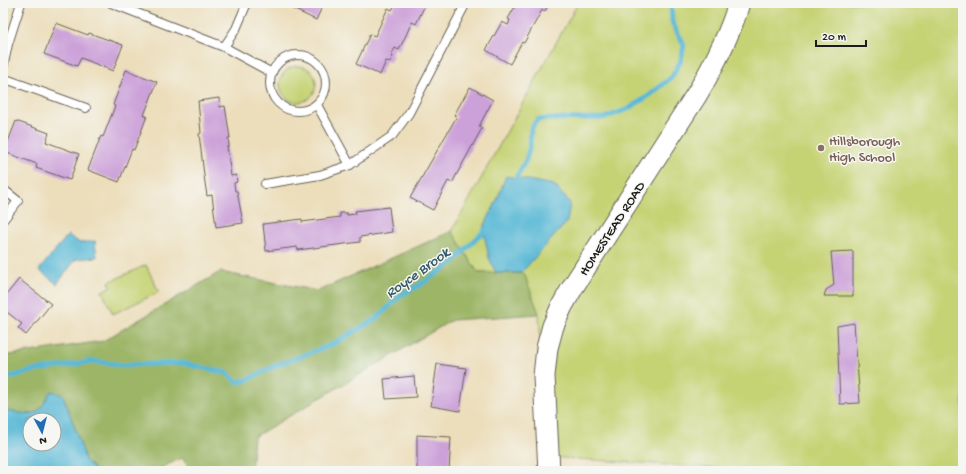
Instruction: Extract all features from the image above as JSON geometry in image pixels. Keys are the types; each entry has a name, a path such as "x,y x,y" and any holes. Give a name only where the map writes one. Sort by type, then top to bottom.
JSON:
{"street":[{"name":"HOMESTEAD ROAD","path":"550,471 544,376 547,348 553,326 574,285 708,75 725,42 739,3"}],"lane":[{"path":"3,68 6,44 21,3"},
{"path":"112,3 224,47 272,73"},
{"path":"224,47 236,29 247,3"},
{"path":"265,184 320,175 350,165 392,136 409,113 466,3"},
{"path":"297,55 307,56 316,61 322,68 326,78 326,88 323,97 317,105 301,112 283,108 276,102 269,86 272,73 279,62 288,57 297,55"},
{"path":"3,78 86,108"},
{"path":"317,105 350,165"},
{"path":"3,189 18,201 3,220"}],"green space":[{"name":"Hillsborough High School","path":"578,3 963,3 963,471 763,471 546,457 539,314 524,274 478,273 452,231"},
{"path":"302,66 311,71 315,77 315,91 311,97 302,102 294,102 285,97 281,91 280,80 285,71 291,67"},
{"path":"452,231 478,273 524,273 539,314 452,320 254,437 251,471 193,471 182,458 154,471 3,471 3,356 103,341 220,272 318,291"},
{"path":"146,265 159,292 113,314 102,291 110,287 109,282"}],"water":[{"path":"506,176 554,185 570,203 567,222 521,273 496,273 489,258 483,229"},
{"path":"68,235 80,243 95,241 97,257 76,259 57,284 39,270"},
{"path":"52,391 63,395 85,460 96,471 3,471 3,411 22,413 22,452 62,452 62,412 36,412"}],"building":[{"path":"293,3 324,3 316,20 291,8"},
{"path":"396,3 426,3 416,24 412,22 399,50 395,48 391,55 393,56 390,62 386,61 380,75 356,64 370,34 375,36 388,8 392,10"},
{"path":"517,3 549,3 545,11 542,10 524,43 522,42 510,64 486,50 502,22 508,25 510,20 508,19"},
{"path":"56,23 88,35 89,33 123,45 113,71 81,58 77,66 44,54"},
{"path":"126,70 157,82 144,115 147,116 134,150 132,149 119,182 88,170 101,136 103,137 115,106 113,105"},
{"path":"470,87 493,100 479,126 482,128 452,183 448,181 433,210 410,198 457,116 454,115"},
{"path":"219,98 220,107 225,106 230,138 228,138 229,146 227,146 231,176 236,175 237,182 234,183 235,191 237,191 243,223 216,227 212,195 207,196 205,183 199,134 201,133 198,101"},
{"path":"16,121 49,133 46,142 79,154 70,180 36,168 37,164 4,152"},
{"path":"389,207 392,232 360,237 360,242 298,250 297,247 266,251 263,224 302,219 302,222 340,217 340,213 347,213 347,215 356,214 355,211"},
{"path":"853,251 853,296 824,296 826,290 834,285 831,252"},
{"path":"19,279 51,304 26,335 18,328 22,324 3,309 3,299"},
{"path":"854,323 860,403 840,404 837,326"},
{"path":"437,364 466,368 460,411 431,406"},
{"path":"414,376 416,397 386,399 384,379"},
{"path":"417,435 451,437 449,471 417,471"}],"waterway":[{"name":"Royce Brook","path":"513,183 526,160 530,146 531,129 537,120 604,118 628,109 650,95 672,77 681,60 684,45 672,22 671,3"},
{"name":"Royce Brook","path":"3,379 32,371 92,361 123,365 182,363 227,373 237,382 247,380 277,365 331,345 376,319 401,295 423,283 452,263 487,228"}],"place":[{"name":"Hillsborough High School","path":"821,148"}]}
